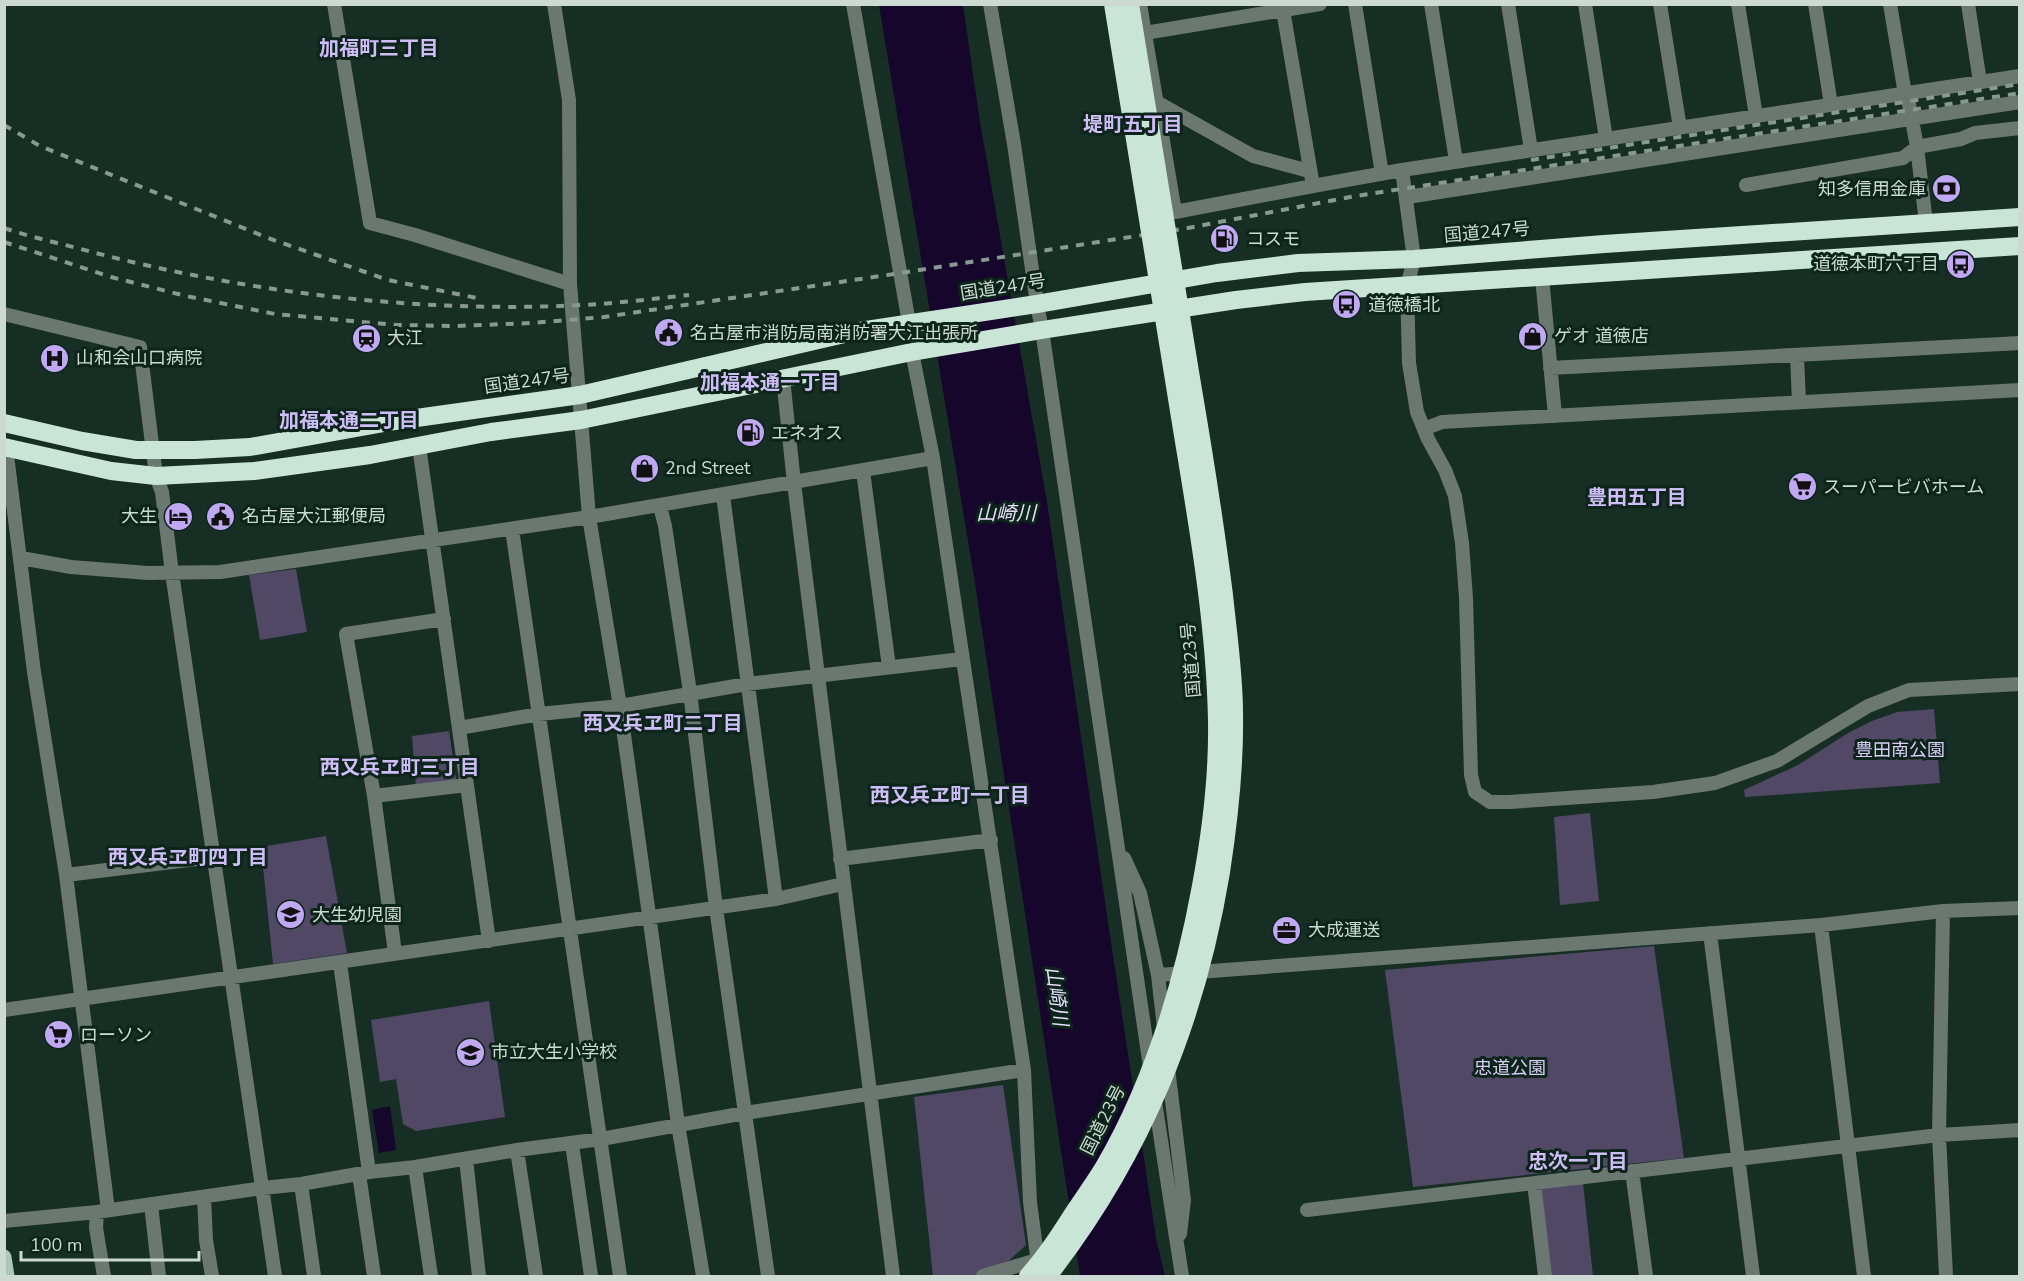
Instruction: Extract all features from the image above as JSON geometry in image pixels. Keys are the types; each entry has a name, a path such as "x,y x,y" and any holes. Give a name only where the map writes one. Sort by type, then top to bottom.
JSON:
{"highway":[{"name":"国道23号","path":"1042,1268 1104,1167 1139,1097 1159,1048 1178,989 1194,924 1207,853 1213,802 1217,723 1213,648 1195,513 1113,4"},
{"name":"国道23号","path":"1028,1276 1075,1242 1115,1180 1150,1113 1195,990 1214,916 1226,842 1233,768 1232,664 1214,520 1130,4"},
{"name":"国道247号","path":"5,423 82,441 136,450 250,447 395,421 580,395 853,332 1217,273 1298,263 1414,259 1616,243 2019,217"},
{"path":"5,447 111,471 156,476 254,471 419,446 491,432 581,420 917,351 1236,300 1305,292 2019,246"},
{"path":"1019,1276 1042,1268"}],"main road":[{"path":"4,1257 8,1276"}],"street":[{"path":"334,4 370,223 570,284"},
{"path":"554,4 569,100 570,284 589,517 620,706 648,918 703,1276"},
{"path":"853,4 913,322"},
{"path":"990,4 1014,144 1029,305 1036,331 1118,845 1182,1276"},
{"path":"1140,4 1175,212 1456,161 2019,76"},
{"path":"1145,33 1283,7 1320,4"},
{"path":"1355,4 1382,174"},
{"path":"1431,4 1456,161"},
{"path":"1508,4 1531,150"},
{"path":"1585,4 1606,139"},
{"path":"1660,4 1680,128"},
{"path":"1738,4 1756,116"},
{"path":"1815,4 1831,105"},
{"path":"1890,4 1917,147 1926,223"},
{"path":"1968,4 1980,82"},
{"path":"1283,7 1313,186"},
{"path":"1155,101 1253,156 1309,171"},
{"path":"1407,197 2019,102"},
{"path":"1746,185 1904,158 1917,147 1961,140 1975,133 2019,128"},
{"path":"1402,170 1414,259 1407,287 1409,363 1417,412 1455,496 1462,543 1466,598 1471,775 1475,792 1490,802 1653,792 1715,783 1777,761 1868,706 1910,690 2019,684"},
{"path":"1542,277 1555,416"},
{"path":"4,314 140,347 156,476 162,492 275,1276"},
{"path":"1550,368 2019,344"},
{"path":"917,351 1024,1070 1031,1218 1042,1268 983,1276"},
{"path":"1797,355 1799,402"},
{"path":"783,378 843,884 893,1276"},
{"path":"1424,429 1442,422 2019,390"},
{"path":"4,418 5,423"},
{"path":"419,446 489,941"},
{"path":"5,447 34,672 66,875 102,1211 96,1228 104,1276"},
{"path":"21,558 71,567 148,573 220,572 660,506 933,458"},
{"path":"863,471 889,667"},
{"path":"723,495 776,900"},
{"path":"660,506 690,692 716,908 768,1276"},
{"path":"512,529 620,1276"},
{"path":"394,953 374,796 346,634 444,619"},
{"path":"459,728 540,714 620,706 690,692 747,684 962,659"},
{"path":"374,796 467,785"},
{"path":"840,859 991,840"},
{"path":"1118,845 1140,893 1158,975 1184,1200 1178,1254"},
{"path":"66,875 213,857"},
{"path":"4,1010 776,900 843,884"},
{"path":"1158,975 1821,925 1943,911 2019,908"},
{"path":"1943,911 1939,1135 1946,1276"},
{"path":"1821,925 1864,1276"},
{"path":"1710,933 1753,1276"},
{"path":"340,963 374,1276"},
{"path":"4,1221 102,1211 301,1184 517,1150 572,1144 745,1113 1024,1070"},
{"path":"1307,1210 1849,1145 1939,1135 2019,1130"},
{"path":"572,1144 591,1276"},
{"path":"517,1150 536,1276"},
{"path":"466,1159 479,1276"},
{"path":"415,1167 430,1276"},
{"path":"1632,1171 1646,1276"},
{"path":"1534,1183 1545,1276"},
{"path":"301,1184 314,1276"},
{"path":"204,1197 212,1276"},
{"path":"151,1204 159,1276"}],"green space":[{"path":"296,569 307,632 260,640 249,575"},
{"name":"豊田南公園","path":"1934,709 1940,783 1745,797 1744,790 1798,765 1848,733 1872,721 1897,712"},
{"path":"449,731 457,785 416,789 412,736"},
{"path":"1590,813 1599,901 1560,905 1554,817"},
{"path":"326,836 347,953 273,964 261,847"},
{"name":"忠道公園","path":"1654,946 1684,1158 1413,1187 1385,970"},
{"path":"489,1001 505,1117 416,1131 403,1124 396,1079 380,1082 371,1020"},
{"path":"1003,1085 1026,1245 1003,1266 977,1275 933,1276 914,1097"},
{"path":"1583,1183 1593,1276 1549,1276 1538,1188"}],"water":[{"name":"山崎川","path":"879,5 963,5 979,116 1047,502 1156,1238 1165,1276 1080,1276 974,577"},
{"path":"390,1106 396,1150 379,1153 372,1110"}],"railway":[{"path":"1531,160 2020,84"},
{"path":"4,242 111,277 186,296 275,314 396,325 456,326 532,323 604,317 894,274 1188,228 1350,197 2020,93"},
{"path":"4,125 40,146 268,238 388,280 482,299"},
{"path":"4,228 153,267 279,290 344,298 408,303 536,307 689,295"}],"place":[{"name":"知多信用金庫","path":"1947,189"},
{"name":"コスモ","path":"1225,239"},
{"name":"道徳本町六丁目","path":"1960,264"},
{"name":"道徳橋北","path":"1347,305"},
{"name":"名古屋市消防局南消防署大江出張所","path":"669,333"},
{"name":"ゲオ 道徳店","path":"1533,336"},
{"name":"大江","path":"366,338"},
{"name":"山和会山口病院","path":"55,358"},
{"name":"エネオス","path":"750,433"},
{"name":"2nd Street","path":"644,468"},
{"name":"スーパービバホーム","path":"1802,487"},
{"name":"大生","path":"178,516"},
{"name":"名古屋大江郵便局","path":"221,516"},
{"name":"大生幼児園","path":"291,915"},
{"name":"大成運送","path":"1287,930"},
{"name":"ローソン","path":"59,1035"},
{"name":"市立大生小学校","path":"470,1052"}],"district":[{"name":"加福町三丁目","path":"379,48"},
{"name":"堤町五丁目","path":"1133,124"},
{"name":"加福本通一丁目","path":"770,382"},
{"name":"加福本通二丁目","path":"349,420"},
{"name":"豊田五丁目","path":"1637,497"},
{"name":"西又兵ヱ町二丁目","path":"663,723"},
{"name":"西又兵ヱ町三丁目","path":"400,767"},
{"name":"西又兵ヱ町一丁目","path":"950,795"},
{"name":"西又兵ヱ町四丁目","path":"188,857"},
{"name":"忠次一丁目","path":"1578,1161"}]}
